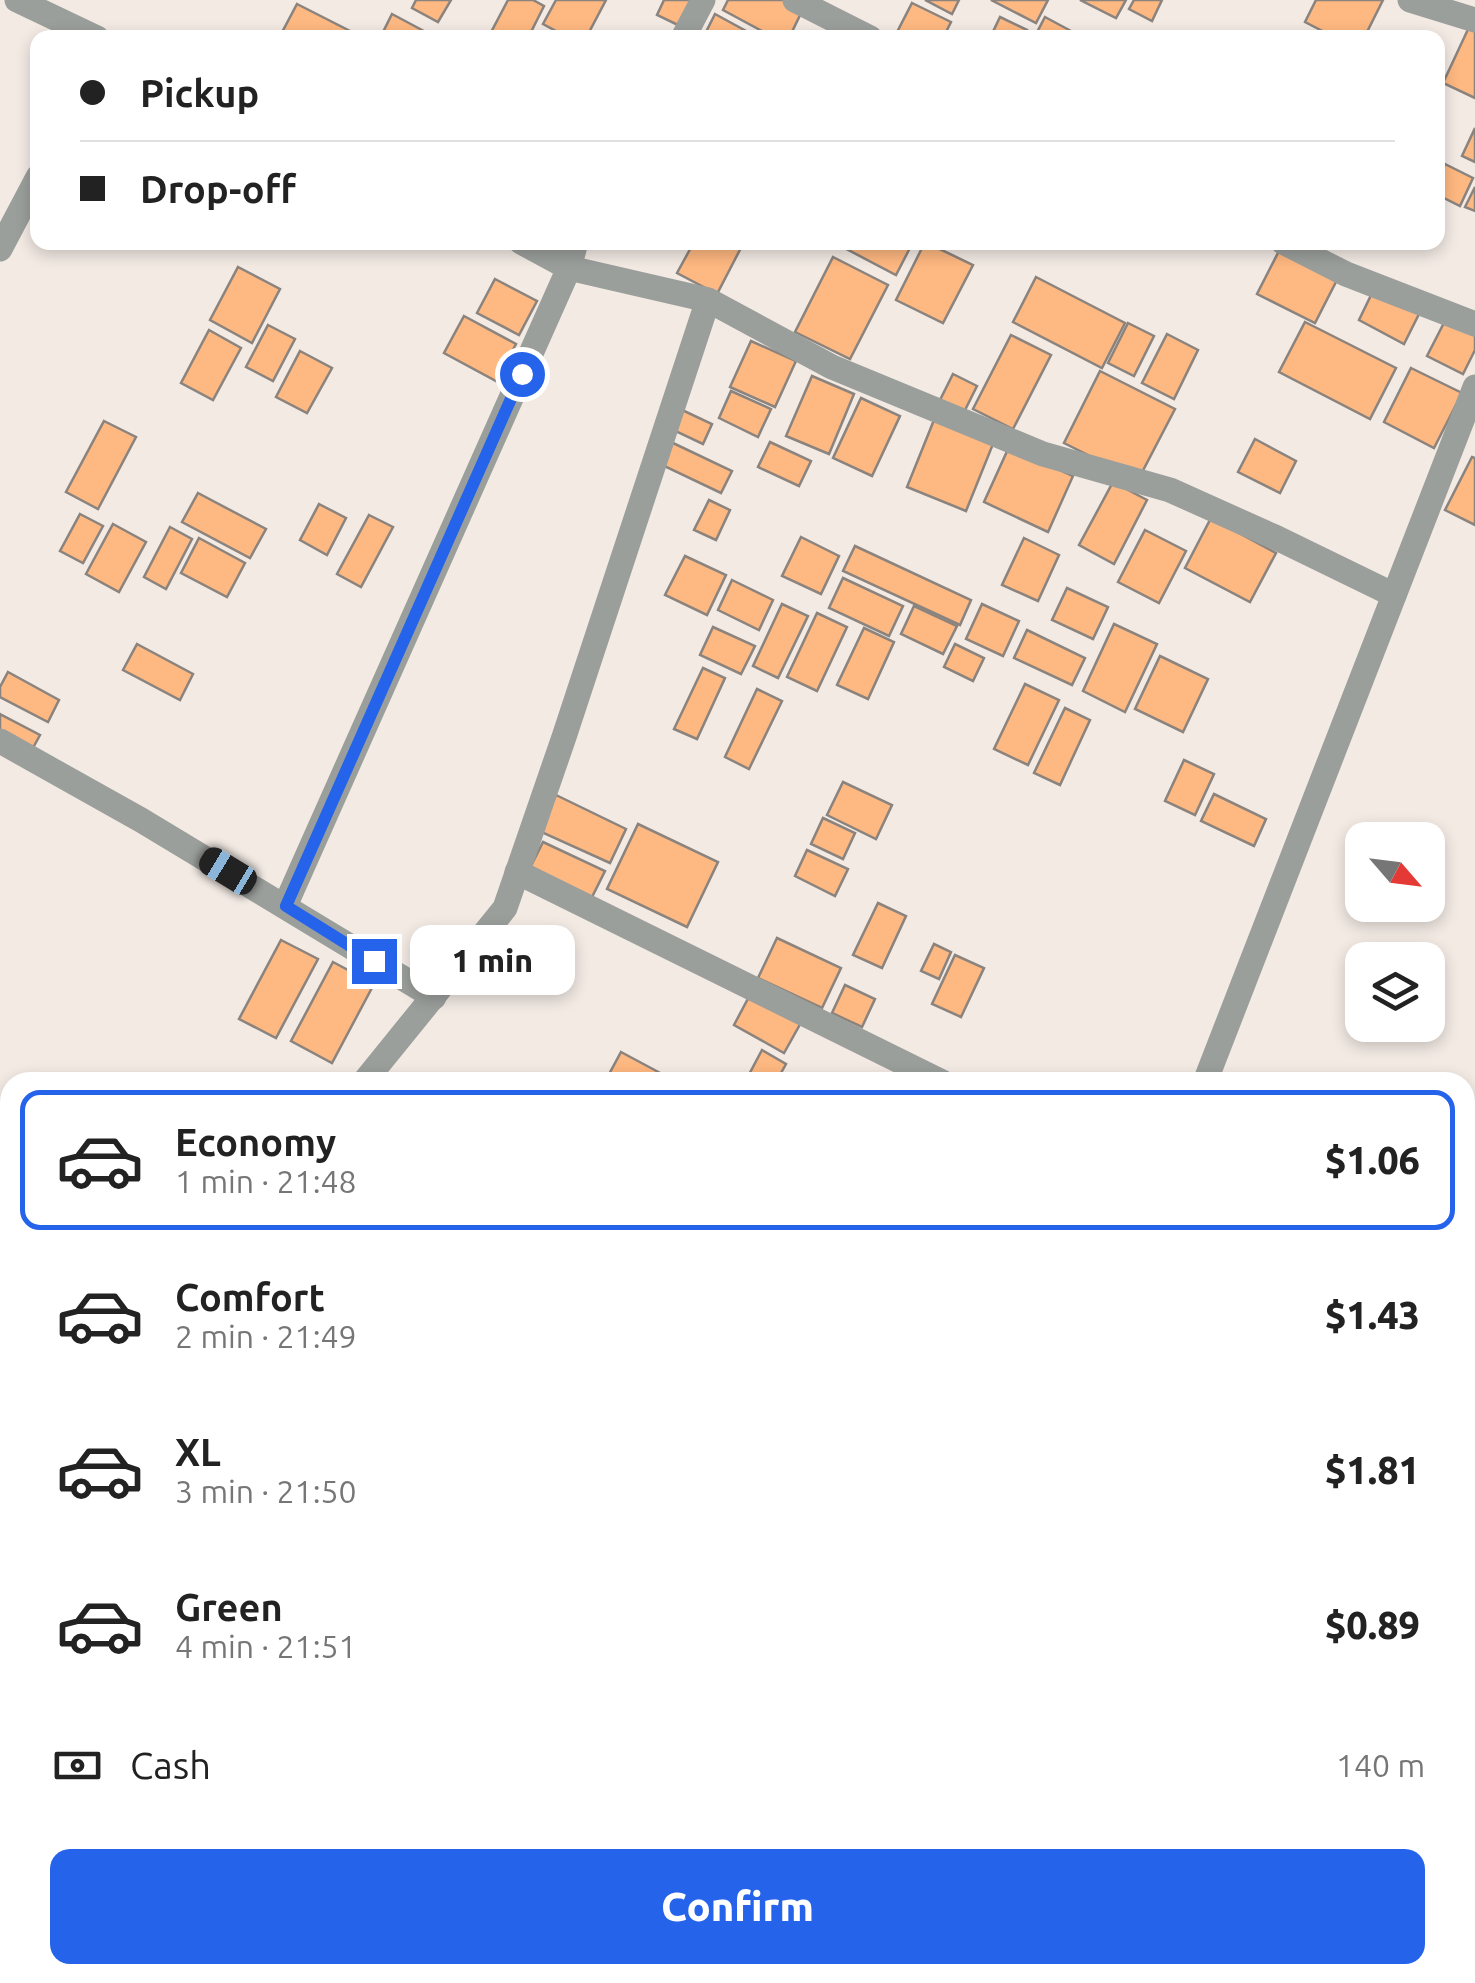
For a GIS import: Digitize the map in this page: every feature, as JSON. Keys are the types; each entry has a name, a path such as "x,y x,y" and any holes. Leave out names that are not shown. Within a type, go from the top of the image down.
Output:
{"street":[{"path":"17,0 81,30"},
{"path":"687,30 703,0"},
{"path":"795,0 854,30"},
{"path":"1410,0 1475,20"},
{"path":"0,250 30,193"},
{"path":"1299,250 1346,274 1475,324"},
{"path":"286,906 572,255 708,300 832,367 1044,454 1170,490 1394,595"},
{"path":"372,1072 504,908 708,300"},
{"path":"1209,1072 1475,387"},
{"path":"0,742 141,820 434,998"},
{"path":"517,872 922,1072"}],"building":[{"path":"416,0 451,0 438,22 412,8"},
{"path":"508,0 533,0 544,6 532,30 492,30"},
{"path":"556,0 606,0 590,30 554,30 543,24"},
{"path":"664,0 691,0 678,25 657,15"},
{"path":"728,0 785,0 803,9 793,30 760,30 723,10"},
{"path":"925,0 959,0 952,14"},
{"path":"991,0 1048,0 1036,23"},
{"path":"1080,0 1126,0 1116,18"},
{"path":"1134,0 1162,0 1152,21 1129,9"},
{"path":"1316,0 1383,0 1368,30 1320,30 1305,22"},
{"path":"912,3 951,22 947,30 898,30"},
{"path":"297,4 348,30 283,30"},
{"path":"392,14 422,30 384,30"},
{"path":"715,14 744,30 707,30"},
{"path":"1000,17 1027,30 994,30"},
{"path":"1045,17 1069,30 1038,30"},
{"path":"1470,25 1475,28 1475,98 1445,84"},
{"path":"1475,128 1475,162 1462,156"},
{"path":"1445,164 1473,178 1460,206 1445,198"},
{"path":"1475,187 1475,211 1465,207"},
{"path":"690,250 740,250 717,294 677,273"},
{"path":"848,250 909,250 896,275"},
{"path":"921,250 942,250 973,265 943,323 896,300"},
{"path":"1279,250 1292,250 1340,274 1315,323 1257,294"},
{"path":"833,257 888,285 850,359 795,332"},
{"path":"238,267 280,289 252,343 210,320"},
{"path":"1036,277 1125,323 1102,368 1013,322"},
{"path":"495,279 537,301 519,335 477,313"},
{"path":"1375,287 1421,310 1404,344 1359,320"},
{"path":"464,316 516,344 496,381 444,353"},
{"path":"1447,317 1475,332 1475,350 1463,374 1427,356"},
{"path":"1305,322 1396,368 1370,419 1279,372"},
{"path":"1128,323 1154,336 1134,376 1108,363"},
{"path":"268,325 295,339 273,381 246,367"},
{"path":"209,330 241,348 213,400 181,383"},
{"path":"1167,334 1198,350 1174,399 1142,383"},
{"path":"1011,335 1051,355 1013,429 973,409"},
{"path":"751,341 796,361 775,407 730,387"},
{"path":"300,351 332,368 307,413 276,397"},
{"path":"1411,368 1462,393 1434,448 1384,422"},
{"path":"1100,371 1175,409 1138,480 1064,443"},
{"path":"953,374 977,386 963,414 939,402"},
{"path":"812,376 854,394 829,454 786,436"},
{"path":"731,391 771,409 758,437 719,418"},
{"path":"861,398 900,416 872,476 833,458"},
{"path":"680,409 712,424 703,444 671,429"},
{"path":"934,420 993,444 966,511 907,487"},
{"path":"104,421 136,437 98,509 66,492"},
{"path":"1255,439 1296,461 1280,493 1238,472"},
{"path":"770,442 811,461 799,486 758,467"},
{"path":"673,443 732,471 721,493 662,465"},
{"path":"1009,447 1073,476 1048,532 984,502"},
{"path":"1472,457 1475,458 1475,525 1445,510"},
{"path":"1113,482 1147,500 1114,564 1079,545"},
{"path":"198,493 266,529 250,558 182,522"},
{"path":"709,500 730,510 716,540 694,530"},
{"path":"319,504 346,518 327,555 300,540"},
{"path":"80,514 103,526 83,563 60,551"},
{"path":"369,515 393,527 361,587 337,574"},
{"path":"1211,518 1276,553 1250,602 1185,568"},
{"path":"113,524 146,542 119,592 86,574"},
{"path":"170,527 192,539 166,589 144,577"},
{"path":"1145,530 1186,551 1159,603 1118,582"},
{"path":"801,537 839,556 821,594 782,576"},
{"path":"199,538 245,563 227,597 181,573"},
{"path":"1024,538 1059,555 1038,601 1002,585"},
{"path":"855,546 971,600 960,625 843,571"},
{"path":"685,556 726,575 707,615 665,595"},
{"path":"843,578 903,606 889,636 829,608"},
{"path":"732,580 773,600 759,630 718,610"},
{"path":"1067,588 1108,607 1093,639 1052,620"},
{"path":"782,604 808,616 778,678 753,666"},
{"path":"982,604 1019,621 1003,656 966,639"},
{"path":"914,606 957,626 943,654 901,634"},
{"path":"817,613 847,627 817,691 787,677"},
{"path":"1114,624 1157,644 1125,712 1083,691"},
{"path":"713,627 755,646 741,674 700,655"},
{"path":"864,628 894,642 868,699 837,685"},
{"path":"1027,630 1085,658 1072,685 1014,658"},
{"path":"137,644 193,674 180,700 123,670"},
{"path":"955,644 984,658 973,681 944,667"},
{"path":"1160,656 1208,679 1183,732 1135,709"},
{"path":"703,668 725,678 697,739 674,729"},
{"path":"8,672 59,700 48,722 0,697 0,687"},
{"path":"1025,684 1059,700 1028,765 994,749"},
{"path":"757,689 782,701 749,769 725,757"},
{"path":"1065,708 1090,720 1060,785 1034,773"},
{"path":"0,714 40,735 29,755 0,740"},
{"path":"1184,760 1214,774 1195,815 1165,801"},
{"path":"843,782 892,805 876,839 827,815"},
{"path":"1214,794 1266,819 1254,846 1201,821"},
{"path":"556,795 626,829 610,863 539,831"},
{"path":"823,818 855,833 843,859 811,844"},
{"path":"638,824 718,862 687,927 607,889"},
{"path":"543,842 605,871 592,897 530,868"},
{"path":"807,850 848,869 835,896 795,876"},
{"path":"878,903 906,916 882,968 853,955"},
{"path":"777,938 841,968 822,1008 758,978"},
{"path":"281,940 318,959 276,1038 239,1019"},
{"path":"934,944 951,952 939,979 921,971"},
{"path":"955,955 984,968 961,1017 932,1004"},
{"path":"333,962 374,984 332,1063 291,1041"},
{"path":"845,985 875,999 862,1027 832,1013"},
{"path":"752,991 803,1019 784,1053 734,1025"},
{"path":"762,1050 786,1064 782,1072 750,1072"},
{"path":"621,1052 658,1072 610,1072"}],"route":[{"path":"374,961 286,906 522,374"}]}
